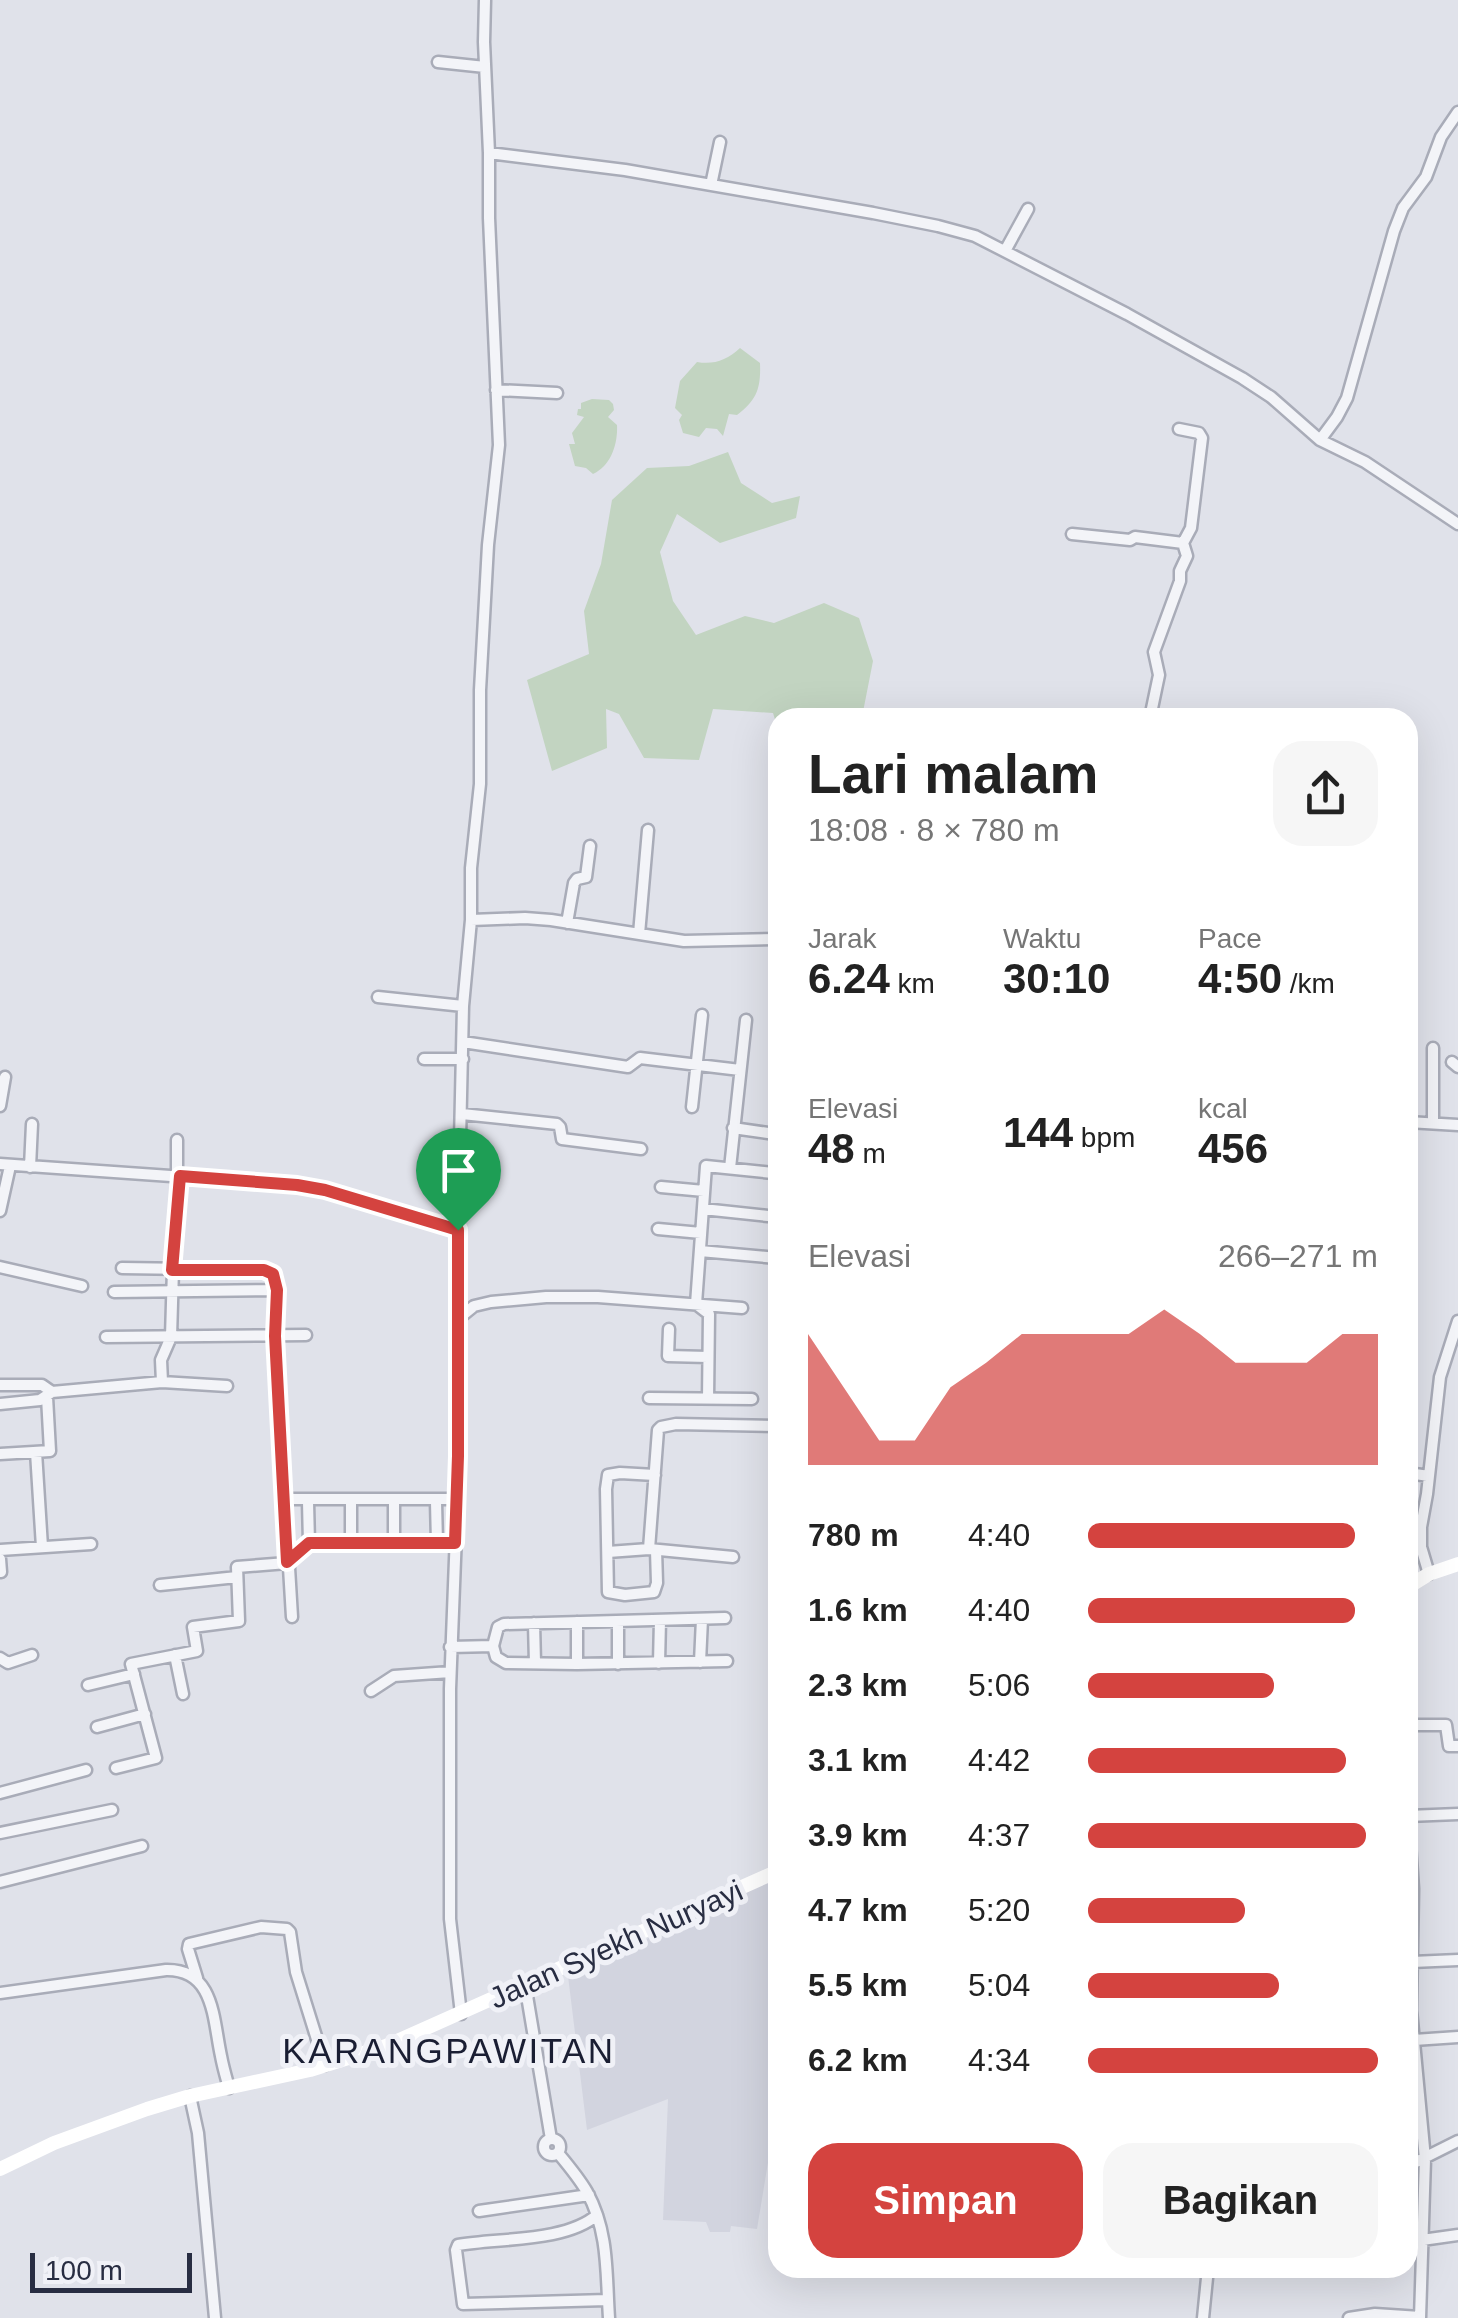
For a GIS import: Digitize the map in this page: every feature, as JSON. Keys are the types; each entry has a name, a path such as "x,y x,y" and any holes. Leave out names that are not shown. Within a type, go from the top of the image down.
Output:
{"main road":[{"path":"1418,1581 1458,1564"},
{"name":"Jalan Syekh Nuryayi","path":"0,2169 54,2144 190,2096 326,2065 386,2046 768,1875"}],"street":[{"path":"461,2014 450,1918 450,1647 459,1402 463,1006 480,784 480,690 488,545 498,460 485,0"},
{"path":"438,62 485,68"},
{"path":"1320,440 1347,398 1402,208 1426,177 1441,137 1458,112"},
{"path":"712,186 720,142"},
{"path":"490,153 625,170 938,226 974,236 1242,378 1271,397 1320,440 1365,462 1458,524"},
{"path":"1006,251 1028,209"},
{"path":"496,390 558,393"},
{"path":"1152,708 1159,676 1154,652 1187,556 1183,543 1191,528 1202,438 1199,432 1179,429"},
{"path":"1072,534 1183,543"},
{"path":"639,934 648,830"},
{"path":"566,923 574,883 586,877 590,846"},
{"path":"471,920 526,918 684,941 768,938"},
{"path":"378,996 463,1006"},
{"path":"692,1107 702,1015"},
{"path":"730,1168 746,1020"},
{"path":"463,1042 628,1067 640,1058 740,1070"},
{"path":"1433,1048 1434,1123"},
{"path":"424,1059 463,1059"},
{"path":"0,1106 5,1077"},
{"path":"462,1114 557,1124 562,1140 641,1149"},
{"path":"1418,1122 1458,1125"},
{"path":"30,1167 32,1124"},
{"path":"734,1128 768,1133"},
{"path":"162,1382 161,1360 171,1336 179,1176 177,1140"},
{"path":"0,1212 5,1165 297,1185 458,1230"},
{"path":"696,1304 706,1166 768,1172"},
{"path":"661,1187 704,1191"},
{"path":"703,1209 768,1216"},
{"path":"658,1230 701,1232"},
{"path":"700,1251 768,1257"},
{"path":"0,1267 82,1286"},
{"path":"122,1268 258,1270 273,1274 277,1290 275,1336 292,1617"},
{"path":"114,1292 277,1290"},
{"path":"458,1319 474,1306 546,1297 742,1308"},
{"path":"696,1304 709,1314 708,1400"},
{"path":"1429,1574 1420,1537 1440,1377 1458,1321"},
{"path":"668,1329 668,1356 708,1356"},
{"path":"106,1337 306,1335"},
{"path":"0,1404 40,1400 49,1394 162,1382 227,1386"},
{"path":"0,1385 42,1386 49,1394 50,1451 0,1454"},
{"path":"649,1398 752,1399"},
{"path":"654,1475 608,1475 608,1592 613,1594 652,1594 656,1588 652,1549 658,1430 666,1424 768,1426"},
{"path":"36,1452 42,1547"},
{"path":"1418,1474 1429,1476"},
{"path":"292,1498 457,1499"},
{"path":"308,1502 309,1543"},
{"path":"352,1502 352,1543"},
{"path":"394,1502 394,1543"},
{"path":"436,1502 436,1543"},
{"path":"116,1768 156,1758 132,1664 196,1651 194,1627 240,1621 237,1567 287,1562 309,1543 455,1543"},
{"path":"0,1550 92,1544"},
{"path":"608,1552 652,1549 734,1557"},
{"path":"0,1559 1,1572"},
{"path":"160,1585 237,1578"},
{"path":"725,1618 504,1624 498,1627 493,1646 500,1661 728,1661"},
{"path":"700,1662 702,1619"},
{"path":"659,1663 660,1620"},
{"path":"618,1621 618,1664"},
{"path":"534,1622 535,1663"},
{"path":"577,1622 577,1664"},
{"path":"450,1647 493,1646"},
{"path":"0,1658 8,1663 32,1655"},
{"path":"175,1655 183,1694"},
{"path":"371,1691 398,1675 450,1672"},
{"path":"88,1685 134,1674"},
{"path":"98,1727 145,1714"},
{"path":"1418,1725 1446,1726 1449,1746 1458,1746"},
{"path":"0,1793 86,1770"},
{"path":"0,1833 112,1810"},
{"path":"1418,1814 1458,1814"},
{"path":"0,1882 142,1846"},
{"path":"198,1981 189,1944 260,1927 287,1929 296,1972 326,2065"},
{"path":"1418,1962 1458,1960"},
{"path":"0,1993 166,1970 189,1974 206,1989 230,2088"},
{"path":"525,1984 551,2138 560,2144 558,2152 589,2195 606,2246 609,2318"},
{"path":"1418,2040 1458,2037"},
{"path":"1348,2318 1375,2314 1420,2318 1426,2158 1418,2079"},
{"path":"190,2096 198,2133 215,2318"},
{"path":"1418,2162 1458,2141"},
{"path":"479,2211 589,2195"},
{"path":"466,2318 458,2245 555,2234 581,2227 597,2214"},
{"path":"1422,2240 1458,2235"},
{"path":"1203,2318 1207,2278"},
{"path":"463,2304 608,2300"}],"shaded area":[{"path":"768,1882 768,2162 757,2229 731,2226 730,2232 710,2232 706,2222 663,2220 668,2099 587,2130 568,1976"}],"green space":[{"path":"740,348 760,363 753,399 737,415 729,414 723,436 717,429 706,428 699,437 683,433 679,420 682,415 675,408 680,381 697,362 720,361"},
{"path":"592,399 613,404 614,410 608,417 617,425 612,454 593,474 575,466 569,444 575,444 572,433 584,417 577,415 581,403"},
{"path":"728,452 741,483 772,503 800,496 796,518 720,543 677,514 660,552 673,601 696,635 745,616 774,623 824,603 859,618 873,661 864,708 768,708 768,713 713,709 699,760 644,758 619,714 606,709 607,748 552,771 527,680 589,654 584,611 601,564 612,500 647,468 689,466"}],"district":[{"name":"KARANGPAWITAN","path":"449,2050"}],"route":[{"path":"180,1176 325,1190 458,1230 455,1543 309,1543 287,1562 275,1278 264,1270 172,1270 180,1176"}]}
